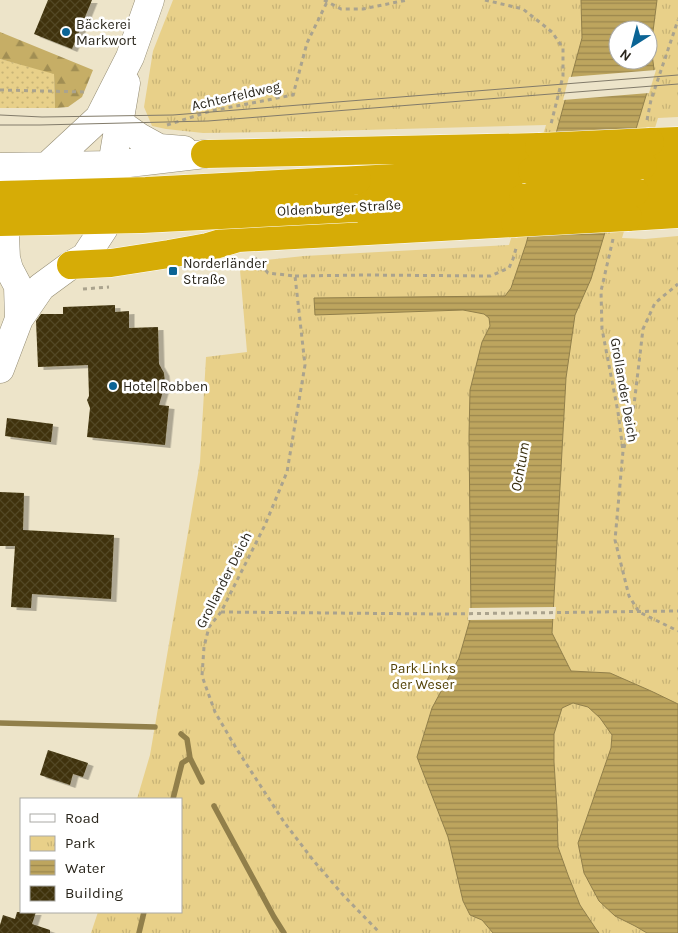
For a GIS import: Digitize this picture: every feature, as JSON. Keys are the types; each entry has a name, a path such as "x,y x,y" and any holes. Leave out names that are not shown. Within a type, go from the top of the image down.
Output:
{"highway":[{"path":"647,154 678,141"},
{"path":"205,154 535,159"},
{"name":"Oldenburger Straße","path":"0,195 146,192 357,180 535,159 647,154 678,163"},
{"name":"Oldenburger Straße","path":"0,222 142,218 358,208 518,223 632,205 678,190"},
{"path":"632,205 678,214"},
{"path":"71,265 111,263 208,247 238,238 518,223"}],"street":[{"path":"19,319 18,286 4,269 6,258 5,237 9,214 31,181 99,118 130,57 150,0"},
{"path":"0,369 19,319 41,287 85,257 104,228 112,165 130,57"},
{"path":"119,123 159,148 180,149 205,154"},
{"path":"0,167 112,165 205,154"},
{"path":"4,269 71,265"}],"path":[{"name":"Achterfeldweg","path":"161,127 211,111 293,95 307,43 325,1 341,9 363,9 408,0"},
{"path":"485,0 523,9 552,32 563,48"},
{"path":"665,60 678,20"},
{"path":"0,90 112,93"},
{"path":"255,258 268,273 296,276 490,276 509,268 513,259 518,223"},
{"name":"Grollander Deich","path":"612,244 601,291 602,330 618,412 623,451 615,540 629,596 639,612"},
{"name":"Grollander Deich","path":"296,276 305,365 286,472 265,525 221,612 209,627 204,647 202,676 214,712 284,822 344,896 380,933"},
{"path":"623,451 634,405 643,329 655,303 678,284"},
{"path":"221,612 441,614 678,611"},
{"path":"639,612 678,631"}],"green space":[{"name":"Park Links der Weser","path":"173,0 678,0 678,117 658,118 622,238 645,239 678,236 678,933 91,933 98,913 182,913 182,798 137,798 150,755 200,462 206,357 247,352 240,270 266,260 304,256 509,245 546,125 203,133 152,126 144,107 153,51"},
{"path":"0,32 93,70 82,97 68,107 55,108 54,74 0,59"},
{"path":"0,59 54,73 55,108 0,108"}],"water":[{"name":"Ochtum","path":"581,0 657,0 654,20 608,20 608,70 654,70 591,279 575,315 566,378 552,633 571,671 610,673 678,704 678,933 647,933 615,916 599,901 584,873 578,843 611,748 612,735 600,718 588,707 573,703 562,708 554,734 558,847 580,905 599,933 493,933 482,920 470,915 463,901 448,837 417,757 432,708 459,658 471,616 470,390 482,342 490,326 489,318 484,314 463,310 315,315 314,298 505,296 511,288 526,244 582,38"}],"pier":[{"path":"656,70 649,93 563,100 569,77"},
{"path":"556,607 555,619 468,620 469,608"}],"building":[{"path":"48,0 92,0 72,49 34,34"},
{"path":"115,305 115,312 129,311 129,328 158,327 159,364 164,373 165,384 159,405 169,406 165,445 87,437 90,408 87,400 89,396 88,365 38,367 36,321 41,314 63,314 63,307"},
{"path":"7,418 53,424 51,442 5,436"},
{"path":"0,492 24,493 23,530 114,535 111,599 32,594 31,608 11,607 15,546 0,546"},
{"path":"48,750 88,763 83,777 73,774 70,785 40,775"},
{"path":"17,912 36,913 32,924 50,930 50,933 0,933 3,915 15,919"}],"waterway":[{"path":"0,723 155,727"},
{"path":"181,734 187,739 190,758 202,782"},
{"path":"173,798 182,763 190,758"},
{"path":"214,806 284,933"},
{"path":"139,933 144,913"}],"tram line":[{"path":"0,115 42,117 173,115 678,75"},
{"path":"0,125 208,121 678,84"}],"place":[{"name":"Bäckerei Markwort","path":"66,32"},
{"name":"Norderländer Straße","path":"173,271"},
{"name":"Hotel Robben","path":"113,386"}]}
